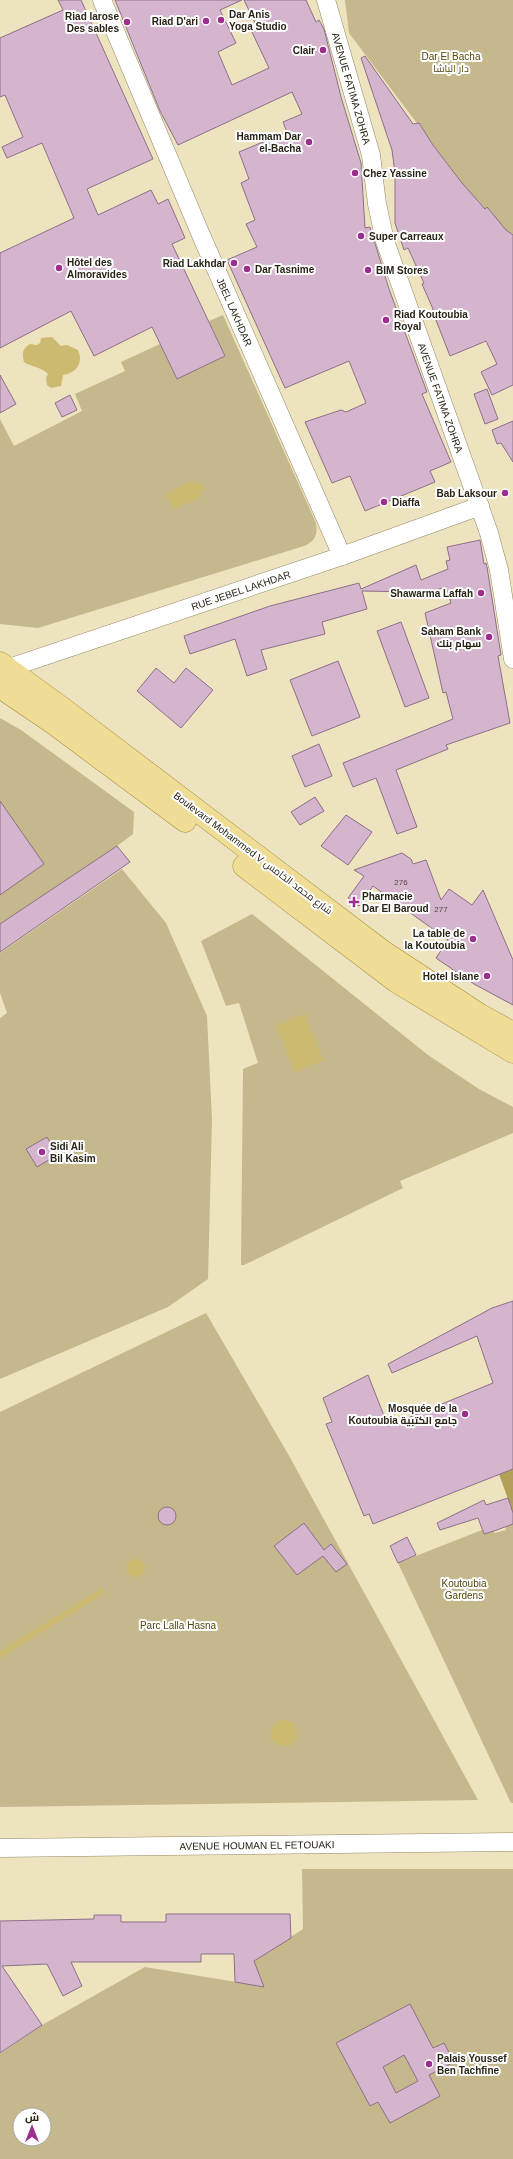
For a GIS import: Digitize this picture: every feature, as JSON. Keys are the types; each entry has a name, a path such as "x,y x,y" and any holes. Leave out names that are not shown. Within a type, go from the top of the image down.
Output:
{"main road":[{"name":"Boulevard Mohammed V شارع محمد الخامس","path":"2,672 386,953 480,1015 513,1033"},
{"name":"Boulevard Mohammed V شارع محمد الخامس","path":"2,672 53,723 180,817 397,982 513,1052"}],"street":[{"name":"JBEL LAKHDAR","path":"102,0 201,235 342,556"},
{"name":"AVENUE FATIMA ZOHRA","path":"326,0 371,155 377,204 385,241 480,506 499,570 513,659"},
{"name":"RUE JEBEL LAKHDAR","path":"2,672 342,556 480,506"},
{"name":"AVENUE HOUMAN EL FETOUAKI","path":"0,1848 513,1842"}],"green space":[{"name":"Dar El Bacha دار الباشا","path":"345,0 513,0 513,238 504,231 462,183 349,33"},
{"path":"223,315 316,523 317,531 313,540 304,546 38,628 0,624 0,419 14,446 82,411 75,394 125,371 121,362 160,344 177,379 225,356 209,321"},
{"path":"0,718 21,730 134,812 133,834 0,924"},
{"path":"122,869 166,923 207,1016 212,1120 208,1279 168,1307 0,1379 0,1018 7,1013 0,993 0,953"},
{"path":"252,914 428,1055 479,1089 513,1107 513,1133 400,1181 403,1188 244,1265 241,1265 243,1069 258,1063 239,1003 226,1006 201,941"},
{"name":"Parc Lalla Hasna","path":"206,1313 288,1454 478,1800 0,1807 0,1412"},
{"name":"Koutoubia Gardens","path":"513,1524 513,1803 511,1803 398,1563 482,1530 484,1534 494,1531 495,1533 506,1530 505,1527"},
{"path":"302,1869 513,1869 513,2159 0,2159 0,2054 42,2025 145,1967 260,1986 262,1983 254,1961 303,1929"}],"shaded area":[{"path":"52,337 61,346 67,345 78,350 80,359 78,367 75,370 63,375 61,386 51,388 47,385 46,378 48,374 43,370 24,362 23,354 25,348 30,344 37,345 40,343 41,338"},
{"path":"194,480 196,484 201,482 205,490 200,492 202,496 174,509 166,494"},
{"path":"305,1014 323,1061 294,1072 276,1025"},
{"path":"513,1469 513,1513 499,1474"},
{"path":"136,1559 142,1562 145,1568 142,1574 136,1577 130,1574 127,1568 130,1562"},
{"path":"102,1588 105,1593 0,1658 0,1651"},
{"path":"284,1720 293,1724 297,1733 293,1742 284,1746 275,1742 271,1733 275,1724"}],"building":[{"path":"58,0 81,0 153,159 87,189 98,215 151,190 158,204 168,199 185,238 172,244 225,356 177,379 152,327 94,356 71,311 0,348 0,253 74,218 42,143 7,158 2,147 23,137 5,95 0,97 0,38 63,10"},
{"path":"115,0 242,0 220,10 236,43 218,52 232,85 269,68 251,30 257,27 244,0 306,0 316,22 319,20 324,29 341,97 361,163 365,228 370,227 389,289 427,392 422,394 451,462 430,471 435,482 365,511 350,476 332,483 305,422 341,410 346,412 366,403 349,361 285,388 227,260 257,247 246,224 255,220 241,183 249,179 239,152 287,132 283,122 302,114 292,92 178,145 160,111"},
{"path":"365,56 413,124 419,123 433,145 462,183 485,209 487,207 506,230 513,235 513,385 492,395 481,372 497,364 486,341 450,356 422,284 424,283 408,248 404,250 395,223 395,173 392,150 361,58"},
{"path":"0,375 16,404 0,413"},
{"path":"487,389 498,419 485,424 474,394"},
{"path":"70,395 77,410 62,417 55,403"},
{"path":"513,421 513,462 501,443 497,444 492,430"},
{"path":"480,540 484,564 486,563 487,567 501,655 498,656 510,723 446,745 448,749 396,770 417,827 397,834 376,778 353,787 343,763 453,719 446,692 443,693 425,613 451,603 446,587 416,595 415,592 362,591 367,609 322,622 325,634 261,650 267,669 247,676 235,639 190,654 184,636 270,606 359,583 361,589 416,565 421,580 448,569 446,561 450,560 447,547"},
{"path":"401,622 429,698 405,707 377,631"},
{"path":"338,661 360,717 312,736 290,680"},
{"path":"156,668 174,683 186,668 213,690 181,728 137,691"},
{"path":"319,744 332,776 305,787 292,756"},
{"path":"315,797 324,811 300,825 291,812"},
{"path":"0,801 44,864 0,895"},
{"path":"346,815 372,832 348,865 321,846"},
{"path":"117,846 130,862 0,952 0,924"},
{"path":"402,853 411,859 413,864 426,860 441,900 449,889 472,905 483,890 513,960 513,1005 474,984 436,958 448,940 373,886 359,906 348,898 364,876 354,870"},
{"name":"Sidi Ali Bil Kasim","path":"47,1137 57,1155 37,1167 26,1149"},
{"name":"Mosquée de la Koutoubia جامع الكتبية","path":"513,1301 513,1469 373,1524 369,1514 364,1516 326,1424 332,1422 323,1398 368,1375 388,1426 493,1383 477,1336 392,1373 388,1364 492,1308"},
{"path":"508,1498 513,1513 513,1524 494,1531 484,1534 478,1518 440,1530 437,1523 484,1500 486,1505"},
{"path":"167,1507 173,1510 176,1516 173,1522 167,1525 161,1522 158,1516 161,1510"},
{"path":"304,1523 324,1550 331,1544 347,1564 336,1572 323,1556 297,1575 274,1546"},
{"path":"407,1537 416,1555 398,1563 390,1546"},
{"path":"166,1914 290,1914 291,1938 254,1961 264,1987 235,1982 234,1954 201,1954 201,1962 71,1962 82,1986 63,1996 47,1964 2,1966 42,2025 0,2053 0,1921 94,1919 94,1915 121,1915 121,1922 166,1922"},
{"name":"Palais Youssef Ben Tachfine","path":"410,2004 433,2048 444,2043 454,2062 429,2075 440,2096 390,2123 378,2102 370,2106 336,2043","holes":["404,2055 418,2081 396,2093 383,2067"]}],"place":[{"name":"Dar Anis Yoga Studio","path":"221,20"},
{"name":"Riad D'ari","path":"206,21"},
{"name":"Riad larose Des sables","path":"127,22"},
{"name":"Clair","path":"323,50"},
{"name":"Hammam Dar el-Bacha","path":"309,142"},
{"name":"Chez Yassine","path":"355,173"},
{"name":"Super Carreaux","path":"361,236"},
{"name":"Riad Lakhdar","path":"234,263"},
{"name":"Hôtel des Almoravides","path":"59,268"},
{"name":"Dar Tasnime","path":"247,269"},
{"name":"BIM Stores","path":"368,270"},
{"name":"Riad Koutoubia Royal","path":"386,320"},
{"name":"Bab Laksour","path":"505,493"},
{"name":"Diaffa","path":"384,502"},
{"name":"Shawarma Laffah","path":"481,593"},
{"name":"Saham Bank سهام بنك","path":"489,637"},
{"name":"Pharmacie Dar El Baroud","path":"354,902"},
{"name":"La table de la Koutoubia","path":"473,939"},
{"name":"Hotel Islane","path":"487,976"},
{"name":"Sidi Ali Bil Kasim","path":"42,1152"},
{"name":"Mosquée de la Koutoubia جامع الكتبية","path":"465,1414"},
{"name":"Palais Youssef Ben Tachfine","path":"429,2064"}]}
